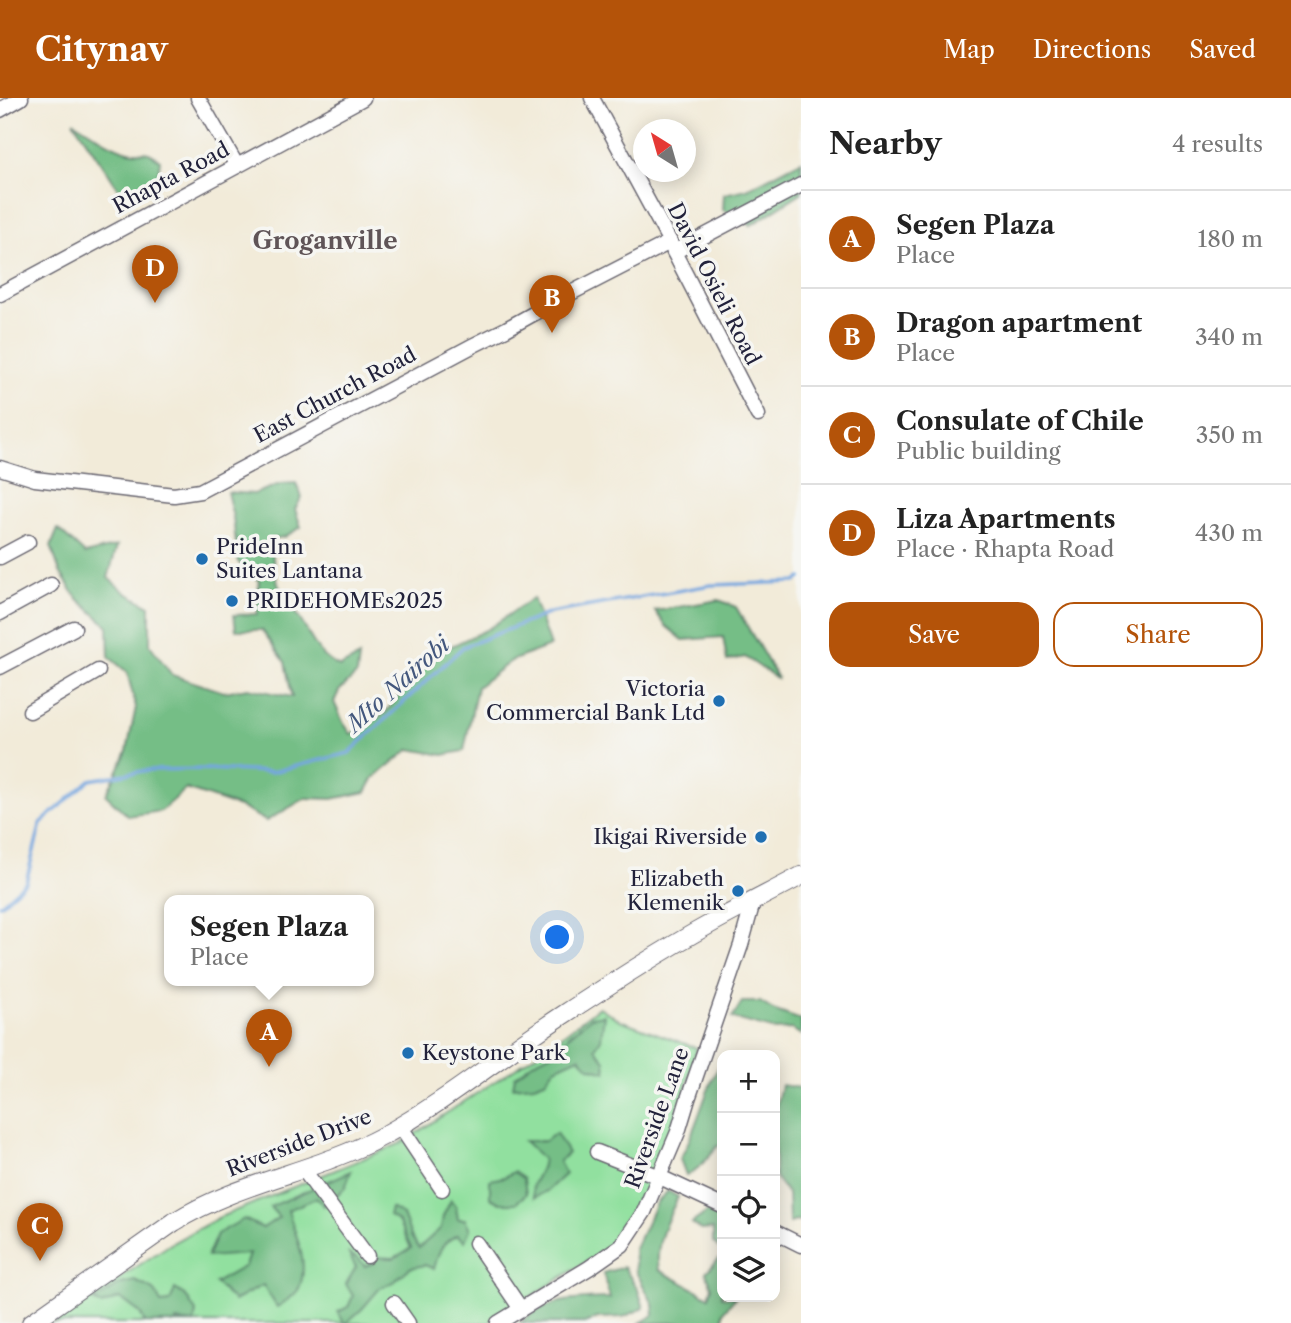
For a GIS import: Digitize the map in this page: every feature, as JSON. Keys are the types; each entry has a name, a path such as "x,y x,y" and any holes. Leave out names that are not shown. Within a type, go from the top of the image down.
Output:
{"street":[{"path":"0,110 21,98"},
{"path":"198,98 237,166"},
{"name":"Rhapta Road","path":"0,294 363,98"},
{"name":"David Osieli Road","path":"592,98 758,415"},
{"name":"East Church Road","path":"0,468 35,480 174,495 200,491 569,294 801,185"},
{"path":"0,557 28,542"},
{"path":"0,613 51,585"},
{"path":"0,667 74,628"},
{"path":"30,711 98,671"},
{"name":"Riverside Drive","path":"31,1323 195,1209 252,1185 303,1169 361,1146 400,1126 572,1009 712,923 801,876"},
{"name":"Riverside Lane","path":"498,1323 589,1268 621,1245 644,1212 678,1132 753,902"},
{"path":"400,1126 442,1189"},
{"path":"597,1152 717,1204"},
{"path":"303,1169 367,1256"},
{"path":"780,1234 801,1245"},
{"path":"477,1243 521,1309"},
{"path":"394,1303 408,1323"}],"green space":[{"path":"73,121 114,146 129,151 147,152 160,160 157,185 123,200 118,188"},
{"path":"801,161 801,193 751,225 723,210 724,194 747,189"},
{"path":"296,483 302,497 295,509 301,527 284,537 272,539 275,574 286,600 326,658 340,667 359,657 357,674 339,691 334,702 351,734 385,713 424,665 449,647 488,629 533,598 550,646 511,661 477,687 464,751 443,755 410,749 373,779 366,792 332,799 306,798 266,821 242,808 186,789 161,811 128,816 106,795 127,751 136,707 127,672 109,657 108,626 77,598 60,572 51,546 58,529 85,554 117,546 108,578 126,593 150,606 150,645 172,675 224,692 248,688 292,697 285,662 262,630 236,630 234,615 257,614 259,581 238,562 227,492 254,494 280,484"},
{"path":"719,600 736,607 778,679 745,657 727,661 723,637 683,640 666,626 655,611"},
{"path":"742,1002 760,1002 801,1020 801,1035 792,1029 775,1030 732,1018"},
{"path":"599,1007 620,1020 697,1048 684,1095 650,1186 618,1242 489,1323 53,1323 172,1243 220,1217 399,1144 546,1048"},
{"path":"604,1015 601,1039 595,1048 605,1061 606,1072 589,1067 579,1057 555,1068 545,1081 513,1087 515,1076 535,1061 552,1053 591,1017"},
{"path":"717,1070 717,1147 696,1170 686,1175 680,1159"},
{"path":"781,1085 801,1088 801,1220 789,1223 788,1194 780,1184"},
{"path":"556,1133 568,1153 559,1161 565,1174 547,1191 534,1198 533,1186 543,1159 524,1141 545,1141"},
{"path":"351,1171 345,1188 324,1206 316,1198 288,1210 303,1270 298,1290 291,1297 277,1307 263,1285 234,1301 215,1283 245,1266 249,1254 207,1257 217,1234 244,1219 263,1228 279,1217 270,1207"},
{"path":"514,1172 524,1179 526,1194 516,1203 500,1203 490,1198 490,1180"},
{"path":"668,1191 678,1197 660,1242 659,1270 709,1297 712,1287 706,1272 717,1261 717,1302 732,1302 723,1312 723,1323 640,1323 654,1315 653,1304 636,1272 634,1250 656,1203"},
{"path":"451,1200 456,1207 458,1219 465,1219 470,1229 465,1241 457,1235 451,1238 441,1249 434,1269 425,1265 410,1268 393,1282 380,1288 362,1309 344,1323 338,1312 348,1307 353,1296 346,1284 356,1267 349,1254 365,1266 373,1263 373,1257 394,1258 411,1248 398,1221 389,1216 391,1208 403,1215 419,1248 441,1228 443,1216"},
{"path":"711,1209 717,1211 717,1246 713,1242 713,1229 701,1230 692,1223"},
{"path":"624,1267 638,1290 644,1308 623,1317 598,1318 585,1323 520,1323 551,1304 610,1298 603,1273"},
{"path":"135,1281 154,1290 161,1303 170,1302 175,1289 186,1296 196,1312 194,1323 145,1323 140,1313 120,1298 102,1305 93,1301 121,1284"}],"waterway":[{"name":"Mto Nairobi","path":"0,905 26,882 41,823 90,780 149,770 272,772 349,753 463,647 550,613 711,585 796,582 801,578"}],"place":[{"name":"Liza Apartments","path":"155,303"},
{"name":"Dragon apartment","path":"552,333"},
{"name":"PrideInn Suites Lantana","path":"202,559"},
{"name":"PRIDEHOMEs2025","path":"232,601"},
{"name":"Victoria Commercial Bank Ltd","path":"719,701"},
{"name":"Ikigai Riverside","path":"761,837"},
{"name":"Elizabeth Klemenik","path":"738,891"},
{"name":"Keystone Park","path":"408,1053"},
{"name":"Segen Plaza","path":"269,1067"},
{"name":"Consulate of Chile","path":"40,1261"}],"district":[{"name":"Groganville","path":"325,241"}]}
